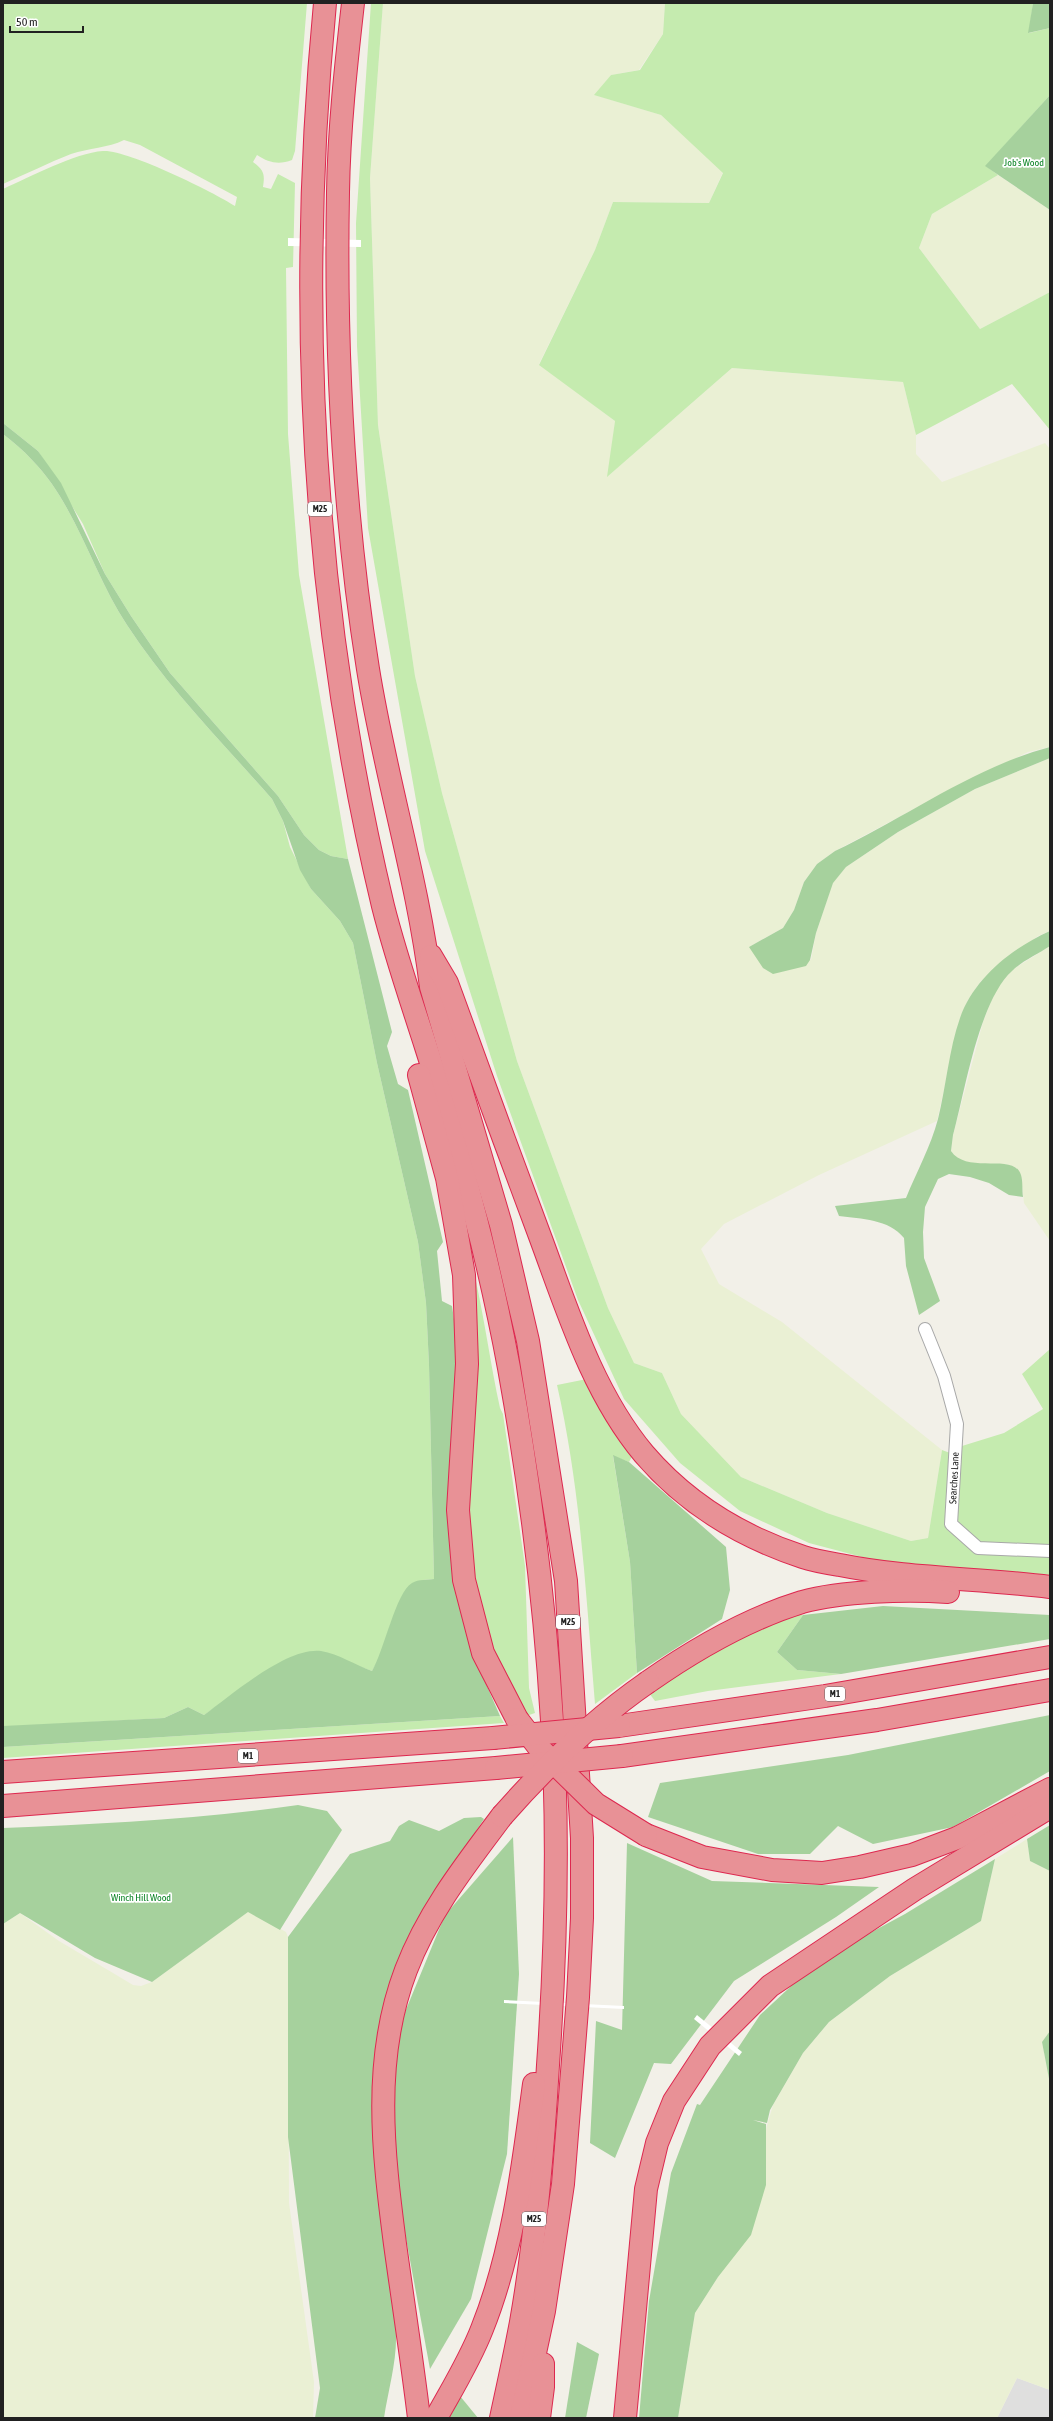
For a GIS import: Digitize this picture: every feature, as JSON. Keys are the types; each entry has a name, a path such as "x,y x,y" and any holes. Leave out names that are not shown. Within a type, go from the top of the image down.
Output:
{"highway":[{"name":"M25","path":"325,3 312,173 310,305 314,426 325,572 338,683 358,790 383,907 411,1007 425,1043 461,1165 484,1253 507,1360 527,1472 540,1585 553,1724 556,1911 554,1982 543,2153 521,2320 501,2418"},
{"name":"M25","path":"353,3 338,212 337,303 342,426 351,550 377,724 426,948 431,988 501,1225 528,1341 566,1581 582,1838 582,1918 578,1997 563,2184 544,2311 521,2418"},
{"path":"426,948 447,983 557,1282 595,1378 625,1427 650,1459 677,1487 717,1518 761,1542 806,1558 897,1574 1050,1587"},
{"path":"411,1007 411,1046 447,1178 464,1275 467,1364 458,1510 464,1580 483,1653 517,1720 541,1750 590,1798 646,1835 702,1857 772,1870 822,1873 860,1867 912,1855 957,1838 1050,1789"},
{"path":"418,2418 386,2173 383,2128 384,2060 395,2002 419,1941 457,1876 502,1816 553,1761 602,1716 648,1682 728,1633 802,1602 835,1596 932,1591 1050,1596"},
{"name":"M1","path":"3,1772 493,1738 619,1726 825,1696 1050,1657"},
{"path":"3,1806 496,1768 622,1756 877,1720 1050,1690"},
{"path":"626,2418 646,2189 657,2143 674,2101 710,2046 770,1986 915,1889 1050,1807"},
{"name":"M25","path":"436,2418 482,2330 495,2293 509,2240 527,2134 539,2043 554,1982"},
{"name":"M25","path":"538,2418 543,2387 544,2311"}],"street":[{"name":"Searches Lane","path":"925,1329 944,1376 957,1424 951,1524 978,1548 1050,1551"}],"shaded area":[{"path":"1017,2378 1050,2390 1050,2418 997,2418"}],"green space":[{"path":"3,3 307,3 295,151 292,160 278,163 266,160 257,155 253,162 262,170 264,179 263,187 271,189 278,174 295,183 293,267 286,268 288,434 299,575 348,859 331,856 319,850 304,835 278,796 170,673 131,616 105,574 83,524 38,451 3,423 3,189 39,172 79,156 103,151 114,152 130,157 170,172 209,191 235,206 237,197 140,145 124,140 112,145 71,154 3,184"},
{"path":"371,3 383,3 370,178 378,425 415,676 442,793 517,1061 608,1308 634,1363 662,1373 681,1414 741,1477 827,1513 911,1541 928,1538 942,1450 961,1457 962,1446 1004,1433 1043,1409 1022,1374 1050,1349 1050,1575 881,1562 809,1543 740,1511 680,1463 624,1399 578,1300 497,1076 425,851 368,528 357,346 356,223"},
{"path":"383,3 665,3 663,34 639,70 611,75 595,95 661,115 723,172 709,203 613,202 595,250 539,364 615,421 608,476 732,368 903,382 916,435 916,454 942,482 1045,443 1050,449 1050,747 1028,752 916,808 835,851 817,864 804,882 794,910 783,928 749,947 811,960 816,933 833,882 846,867 898,832 975,789 1050,758 1050,931 1038,936 981,981 968,1000 960,1018 937,1121 819,1175 724,1224 701,1249 719,1284 782,1322 942,1450 928,1538 911,1541 827,1513 741,1477 681,1414 662,1373 634,1363 608,1308 517,1061 442,793 415,676 378,425 370,178"},
{"path":"665,3 1033,3 1029,33 1050,28 1050,95 986,166 998,175 932,214 919,248 980,329 1050,292 1050,430 1012,384 916,435 903,382 732,368 607,477 615,421 539,365 595,250 613,202 709,203 723,173 661,115 594,95 611,75 640,70 663,34"},
{"path":"1033,3 1050,3 1050,28 1028,33"},
{"name":"Job's Wood","path":"1050,95 1050,210 985,166"},
{"path":"998,175 1050,210 1050,292 980,329 919,248 932,214"},
{"path":"3,423 38,451 61,483 105,574 131,616 170,673 278,796 304,835 319,850 331,856 348,859 392,1032 387,1046 398,1084 408,1090 443,1242 437,1251 442,1301 452,1306 458,1346 454,1580 463,1621 477,1663 500,1716 3,1747 3,1726 164,1718 188,1707 204,1715 244,1685 276,1664 292,1656 307,1652 328,1652 372,1671 377,1662 395,1610 406,1589 412,1583 420,1580 434,1579 429,1365 426,1303 418,1242 377,1063 353,943 340,921 311,889 300,870 283,821 272,799 178,693 143,648 115,605 60,497 47,477 32,460 22,449 3,434"},
{"path":"3,434 22,449 47,477 72,518 115,605 143,648 178,693 272,799 283,821 290,847 311,889 340,921 353,943 377,1063 418,1242 426,1303 429,1365 434,1579 423,1580 391,1623 379,1659 372,1671 358,1666 287,1659 204,1715 188,1707 164,1718 3,1727"},
{"path":"1050,747 1050,758 975,789 898,832 846,867 833,883 816,933 810,960 806,966 773,974 763,968 749,947 783,928 794,910 804,882 817,864 835,851 967,780 994,767"},
{"path":"1050,931 1050,946 1016,967 1000,985 991,1003 982,1024 968,1072 953,1135 951,1151 958,1158 968,1162 1009,1165 1017,1168 1022,1177 1023,1197 1009,1195 989,1183 970,1177 949,1174 938,1179 925,1207 923,1232 924,1258 940,1301 919,1315 906,1266 904,1238 891,1227 883,1223 839,1216 835,1206 906,1198 935,1129 941,1107 953,1042 966,1003 985,977 996,966 1022,946"},
{"path":"1050,946 1050,1241 1024,1203 1021,1176 1008,1165 967,1163 955,1157 951,1151 953,1135 983,1022 995,991 1012,970"},
{"path":"473,1268 496,1391 503,1414 525,1566 529,1688 535,1713 526,1716 490,1646 476,1602 468,1513"},
{"path":"587,1379 634,1453 629,1462 613,1456 630,1562 637,1673 595,1704 582,1544 572,1464 557,1385"},
{"path":"613,1455 629,1462 726,1547 730,1590 722,1619 637,1673 630,1562"},
{"path":"883,1606 1050,1615 1050,1639 841,1674 797,1670 777,1652 803,1615"},
{"path":"797,1614 803,1615 777,1652 797,1670 841,1674 708,1691 655,1701 649,1693 746,1633"},
{"path":"1050,1715 1050,1771 953,1827 873,1844 838,1826 810,1854 758,1854 648,1817 660,1783 848,1755"},
{"path":"500,1716 504,1723 3,1758 3,1747"},
{"name":"Winch Hill Wood","path":"298,1805 327,1811 342,1830 280,1930 248,1912 152,1982 95,1958 20,1913 3,1924 3,1828 151,1820 224,1814"},
{"path":"481,1817 484,1819 470,1840 472,1842 374,2071 374,2137 394,2301 396,2334 394,2365 384,2418 315,2418 320,2388 288,2137 288,1937 350,1854 390,1841 399,1826 409,1820 439,1831 464,1818"},
{"path":"1050,1825 1050,1871 1030,1861 1027,1839"},
{"path":"513,1837 519,1974 507,2154 471,2299 430,2369 399,2200 391,2097 398,2045 405,2012 445,1915"},
{"path":"1027,1839 1030,1861 1050,1871 1050,2031 1042,2042 1050,2084 1050,2390 1017,2378 997,2418 678,2418 695,2313 718,2277 766,2185 766,2129 773,2105 803,2053 829,2022 890,1976 981,1921 995,1859"},
{"path":"627,1843 712,1881 879,1887 836,1917 734,1981 671,2064 654,2063 615,2158 590,2143 596,2021 622,2030"},
{"path":"995,1859 981,1921 890,1976 829,2022 803,2053 770,2110 767,2123 753,2120 766,2124 766,2185 751,2235 718,2277 695,2313 678,2418 639,2418 649,2301 671,2173 697,2104 700,2105 760,2015 818,1961 905,1914"},
{"path":"249,1911 286,1932 288,1937 289,2203 314,2382 313,2418 3,2417 3,1924 20,1913 59,1941 133,1985 141,1986 152,1982"},
{"path":"1050,2031 1050,2084 1042,2042"},
{"path":"577,2342 599,2354 586,2418 565,2418"},
{"path":"460,2396 478,2418 444,2418"}],"pier":[{"path":"288,238 361,240 361,247 288,246"},
{"path":"504,2000 624,2006 624,2009 504,2003"},
{"path":"697,2015 742,2052 739,2056 694,2019"}]}
